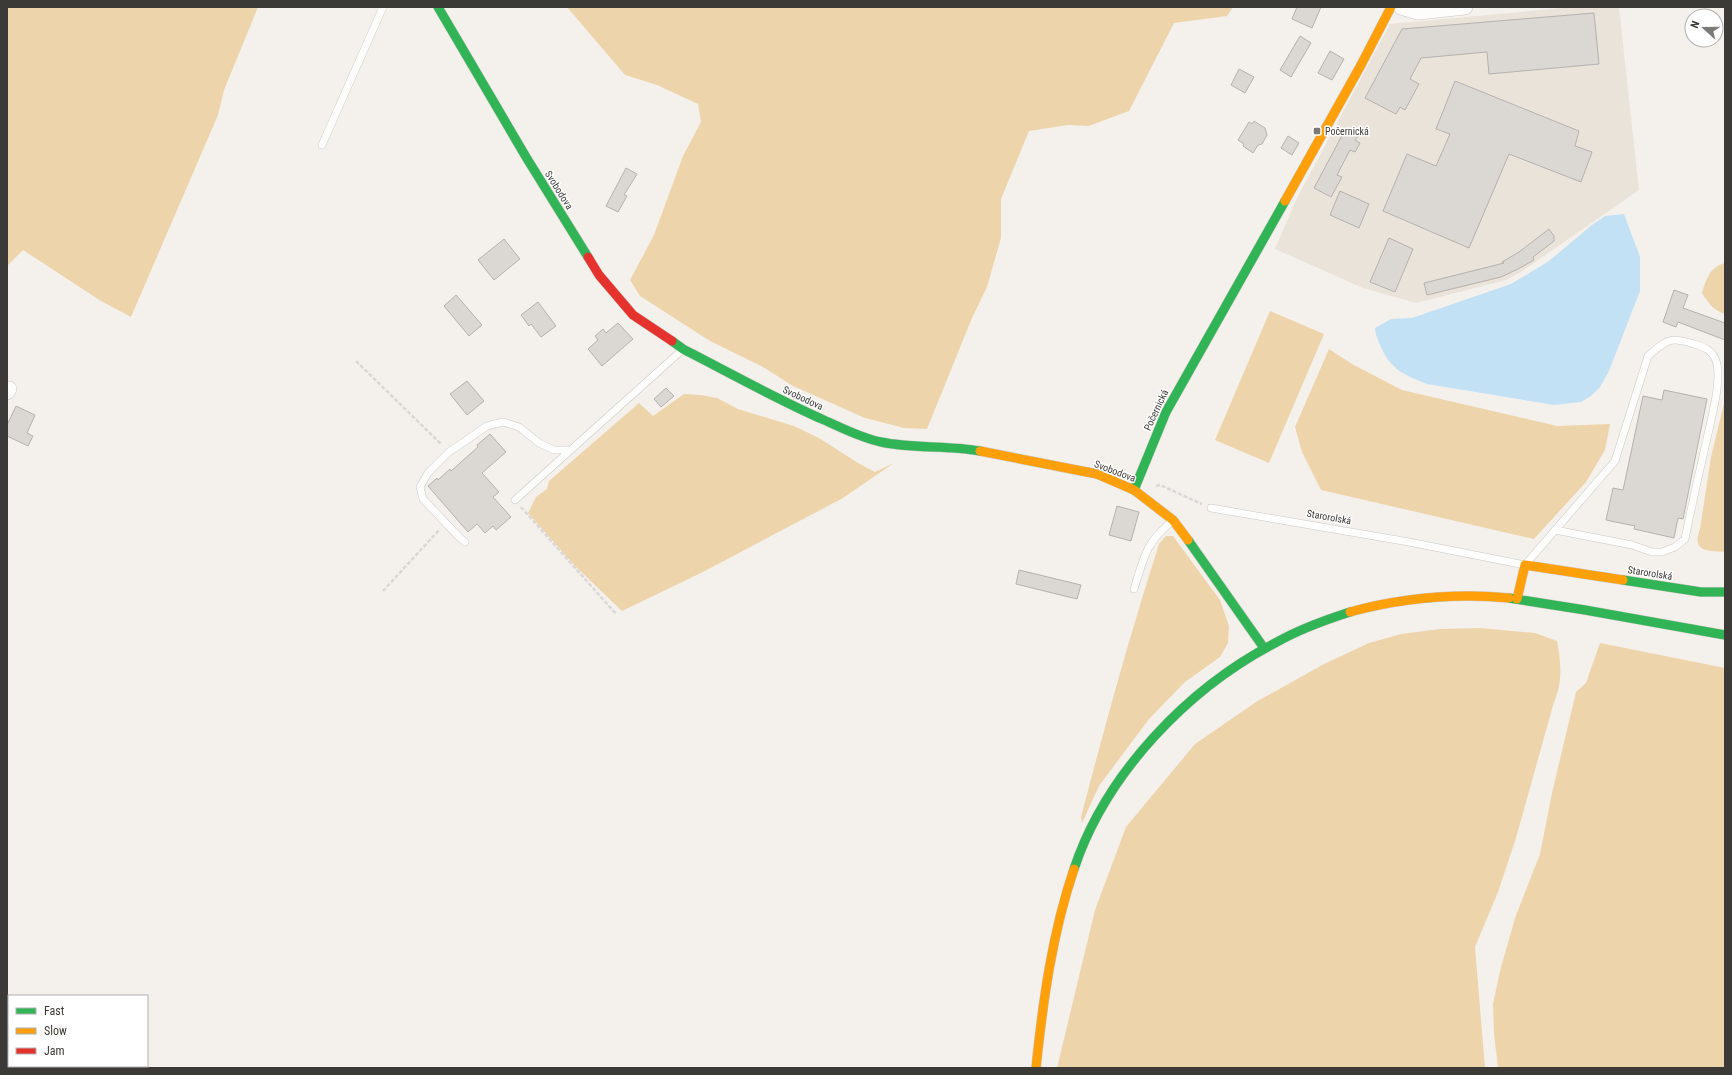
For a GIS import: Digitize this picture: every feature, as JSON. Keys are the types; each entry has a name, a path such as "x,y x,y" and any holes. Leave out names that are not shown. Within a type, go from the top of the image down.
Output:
{"street":[{"name":"Svobodova","path":"438,7 526,157 599,275 633,315 683,349 788,404 851,432 879,442 908,448 970,449 1026,459 1097,474 1134,490 1162,510 1173,520 1194,547 1264,648"},
{"name":"Počernická","path":"1134,490 1166,412 1361,65 1391,7"},
{"path":"1401,7 1418,12 1465,7"},
{"path":"1517,599 1525,565"},
{"name":"Starorolská","path":"1525,565 1701,592 1725,592"},
{"path":"1036,1068 1044,995 1056,932 1067,890 1077,860 1089,832 1121,779 1160,731 1202,692 1264,648 1315,624 1366,607 1423,598 1461,596 1517,599 1725,635"}],"lane":[{"path":"322,145 383,7"},
{"path":"1525,565 1555,530 1614,462 1648,356 1661,345 1672,339 1680,339 1706,348 1713,354 1718,365 1714,407 1685,539 1675,547 1662,552 1652,552 1632,545 1555,530"},
{"path":"515,500 683,349"},
{"path":"465,542 423,499 420,487 428,473 449,452 487,426 503,422 520,427 539,443 554,450 570,450"},
{"name":"Starorolská","path":"1211,508 1409,542 1525,565"},
{"path":"1134,590 1144,557 1151,542 1157,533 1173,520"}],"path":[{"path":"356,361 449,452"},
{"path":"1134,490 1160,485 1211,508"},
{"path":"515,500 616,614"},
{"path":"383,591 446,523"}],"shaded area":[{"path":"7,7 258,7 224,90 218,115 131,317 101,301 23,250 7,266"},
{"path":"567,7 1233,7 1227,16 1174,23 1129,111 1089,126 1068,125 1029,131 1001,199 1001,238 987,287 972,318 927,429 904,428 865,418 793,386 763,367 710,341 640,296 630,280 654,235 683,156 701,122 698,104 657,85 625,75"},
{"path":"1574,7 1619,7 1639,190 1521,272 1506,280 1416,303 1363,288 1275,249 1297,198 1390,24"},
{"path":"1725,263 1725,314 1717,311 1702,293 1709,274 1716,267"},
{"path":"1270,311 1324,334 1269,463 1215,440"},
{"path":"1329,349 1352,364 1402,390 1557,426 1610,424 1605,450 1586,482 1534,539 1321,490 1302,452 1295,427"},
{"path":"684,394 717,398 738,409 794,426 819,438 875,472 894,463 843,498 703,572 622,611 575,566 528,513 536,497 547,489 549,481 639,403 653,416"},
{"path":"1724,403 1725,552 1703,549 1699,546 1698,542 1711,457"},
{"path":"1166,536 1173,536 1220,600 1229,626 1228,643 1220,657 1185,682 1149,719 1099,786 1082,823 1081,817 1128,646 1159,544"},
{"path":"1480,628 1535,633 1557,641 1560,672 1559,687 1516,838 1498,892 1475,947 1485,1068 1057,1068 1095,910 1126,827 1195,744 1256,702 1324,664 1369,643 1401,634 1440,629"},
{"path":"1600,643 1725,668 1725,1068 1498,1068 1494,1034 1493,1004 1500,971 1515,918 1540,854 1552,793 1576,692 1586,683"}],"water":[{"path":"1624,214 1640,257 1640,291 1609,371 1600,387 1591,396 1581,402 1554,405 1427,384 1405,374 1393,366 1388,360 1380,345 1375,328 1391,319 1412,318 1511,284 1549,261 1605,216"}],"building":[{"path":"1297,7 1321,7 1312,28 1292,19"},
{"path":"1594,13 1599,64 1489,74 1487,52 1421,58 1410,79 1419,84 1405,110 1400,107 1396,114 1365,98 1402,29"},
{"path":"1300,36 1311,43 1291,77 1280,70"},
{"path":"1330,51 1344,59 1332,80 1318,73"},
{"path":"1239,69 1254,77 1245,93 1231,85"},
{"path":"1455,81 1579,131 1575,146 1592,152 1581,182 1509,154 1469,248 1383,211 1407,154 1436,166 1450,134 1436,129"},
{"path":"1254,121 1265,128 1267,135 1262,144 1258,145 1253,153 1243,146 1244,144 1238,140 1249,122 1252,124"},
{"path":"1346,128 1359,135 1355,140 1360,143 1355,152 1350,150 1337,175 1342,177 1331,197 1314,188"},
{"path":"1288,136 1299,143 1292,155 1281,148"},
{"path":"626,168 637,174 624,195 627,196 618,212 606,206"},
{"path":"1340,191 1369,204 1359,228 1330,215"},
{"path":"1549,229 1554,236 1554,241 1533,257 1534,260 1518,269 1501,277 1427,295 1424,283 1504,263 1502,262 1519,252"},
{"path":"1389,238 1413,249 1395,292 1370,282"},
{"path":"504,239 520,259 494,280 478,260"},
{"path":"1674,290 1688,295 1683,308 1725,323 1725,340 1678,322 1676,327 1663,322"},
{"path":"456,295 482,325 469,336 444,306"},
{"path":"538,302 556,326 541,337 531,324 529,326 521,315"},
{"path":"618,323 633,339 602,366 588,349 598,340 595,336 603,329 606,333"},
{"path":"467,381 484,401 467,415 450,394"},
{"path":"666,388 674,396 661,407 654,399"},
{"path":"1664,390 1707,399 1683,519 1678,518 1674,538 1634,529 1635,526 1606,520 1613,488 1623,490 1643,396 1662,400"},
{"path":"16,406 35,415 27,433 33,436 28,446 7,436 7,425"},
{"path":"490,434 506,452 482,473 499,492 493,497 511,517 496,530 493,526 485,533 477,524 468,532 428,486 437,478 438,480 450,469 451,471"},
{"path":"1117,506 1139,512 1131,541 1109,535"},
{"path":"1019,570 1081,585 1077,599 1016,584"}],"traffic: fast":[{"path":"438,7 526,157 588,257"},
{"path":"1134,490 1166,412 1285,201"},
{"path":"672,341 683,349 771,395 866,438 893,444 980,451"},
{"path":"1188,540 1264,648"},
{"path":"1623,580 1701,592 1725,592"},
{"path":"1509,598 1725,635"},
{"path":"1074,869 1088,834 1107,800 1129,767 1154,737 1182,709 1212,683 1244,661 1295,633 1350,612"}],"traffic: slow":[{"path":"1285,201 1361,65 1391,7"},
{"path":"980,451 1097,474 1134,490 1173,520 1188,540"},
{"path":"1517,599 1525,565 1623,580"},
{"path":"1350,612 1389,603 1429,598 1469,596 1509,598"},
{"path":"1036,1068 1049,968 1066,893 1074,869"}],"traffic: jam":[{"path":"588,257 599,275 633,315 672,341"}],"place":[{"name":"Počernická","path":"1317,131"}]}
